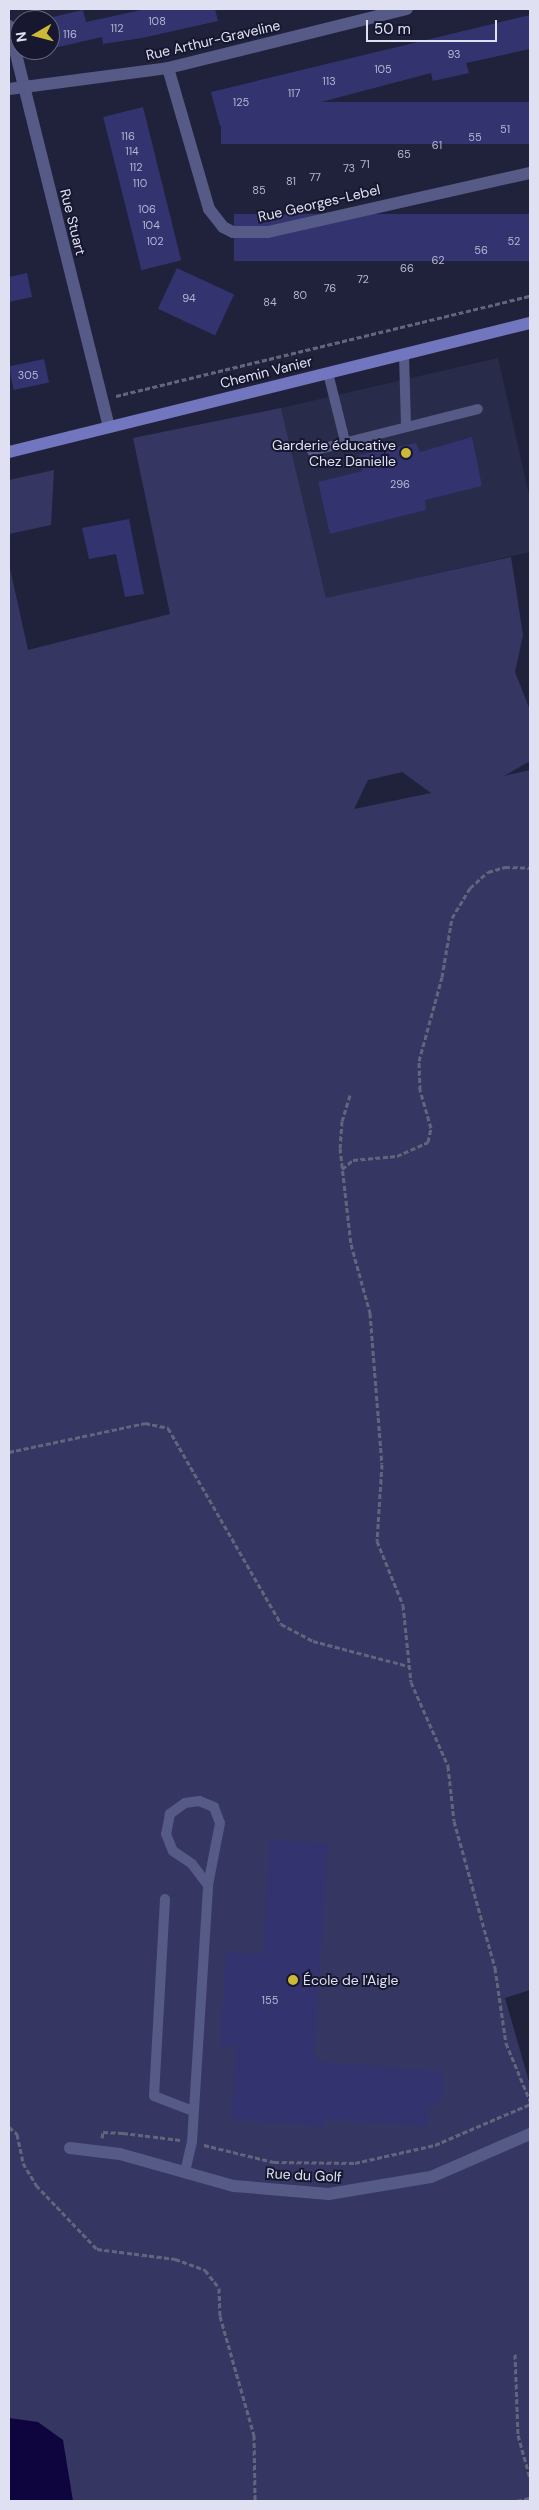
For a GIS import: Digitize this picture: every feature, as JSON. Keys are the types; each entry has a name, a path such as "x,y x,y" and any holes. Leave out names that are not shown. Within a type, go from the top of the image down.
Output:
{"main road":[{"name":"Chemin Vanier","path":"9,452 530,323"}],"street":[{"name":"Rue Arthur-Graveline","path":"9,89 168,68 407,9"},
{"name":"Rue Stuart","path":"9,26 109,426"},
{"name":"Rue Georges-Lebel","path":"168,68 209,209 233,232 268,232 530,173"},
{"name":"Rue du Golf","path":"70,2148 99,2151 234,2186 329,2194 358,2191 431,2176 530,2134"}],"lane":[{"path":"404,354 406,427"},
{"path":"328,373 345,441"},
{"path":"312,451 345,441 478,409"},
{"path":"185,2172 192,2142 208,1885 220,1823 214,1807 199,1801 185,1803 170,1814 166,1834 173,1851 192,1864 208,1885"},
{"path":"165,1900 154,2096 193,2111"}],"path":[{"path":"103,399 530,296"},
{"path":"342,1169 353,1160 397,1156 428,1142 431,1128 420,1090 418,1061 442,977 452,918 470,888 488,872 506,867 530,868"},
{"path":"99,2151 103,2132 192,2142 274,2162 355,2164 435,2145 530,2102 506,2043 495,1968 454,1821 446,1757 408,1666 403,1605 376,1534 382,1464 370,1313 351,1244 342,1169 342,1121 350,1095"},
{"path":"9,1452 145,1423 168,1428 267,1606 281,1624 313,1641 408,1666"},
{"path":"9,2126 17,2134 23,2163 36,2185 97,2250 175,2259 205,2270 219,2288 220,2316 254,2435 255,2501"},
{"path":"515,2354 518,2434 530,2478"},
{"path":"517,2501 530,2498"}],"shaded area":[{"name":"Garderie éducative Chez Danielle","path":"498,358 530,499 530,552 326,599 281,408"},
{"path":"281,408 326,598 511,557 523,635 515,672 530,710 530,761 504,776 530,770 530,1990 505,1998 530,2085 530,2501 9,2501 9,564 28,650 170,614 133,438","holes":["402,772 431,793 354,809 368,780"]},
{"path":"54,470 51,525 9,534 9,480"},
{"path":"9,2418 38,2422 63,2440 73,2501 9,2501"}],"building":[{"path":"146,9 215,9 218,21 142,38 103,44 102,37 60,47 60,15 83,10 86,22"},
{"path":"530,15 530,49 466,63 469,73 433,81 431,73 306,106 308,112 274,121 272,112 220,126 211,92"},
{"path":"221,102 530,102 530,144 221,144"},
{"path":"143,107 181,260 141,270 103,117"},
{"path":"234,214 530,214 530,261 234,261"},
{"path":"177,268 234,295 215,335 158,309"},
{"path":"27,273 32,297 9,302 9,277"},
{"path":"44,359 49,382 14,390 9,366"},
{"path":"472,437 482,486 425,500 426,510 330,534 318,482 362,471 359,455 416,443 420,452"},
{"path":"129,519 144,594 125,597 116,554 89,559 82,528"},
{"name":"École de l'Aigle","path":"270,1839 328,1844 314,2061 443,2072 441,2104 430,2105 428,2126 325,2119 324,2126 232,2119 236,2046 220,2045 226,1952 263,1954"}],"place":[{"name":"Garderie éducative Chez Danielle","path":"406,453"},
{"name":"École de l'Aigle","path":"293,1980"}]}
